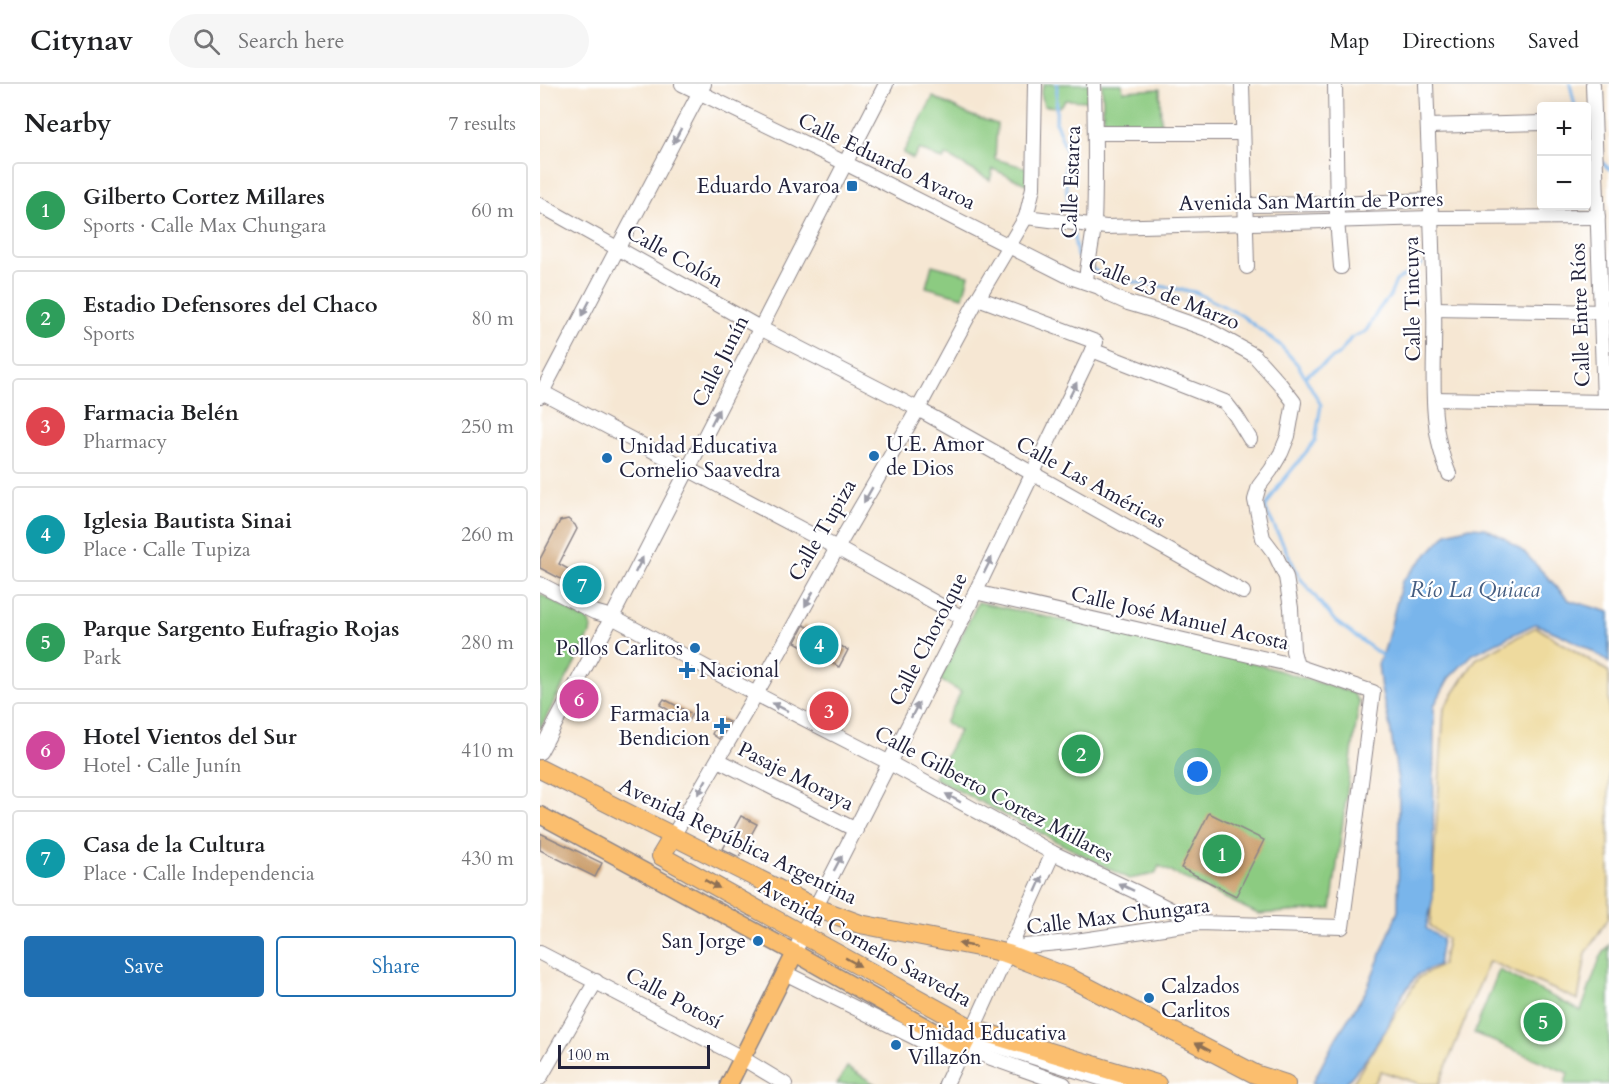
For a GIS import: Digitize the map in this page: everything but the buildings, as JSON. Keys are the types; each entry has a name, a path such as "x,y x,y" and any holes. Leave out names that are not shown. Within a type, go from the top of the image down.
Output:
{"highway":[{"name":"Avenida República Argentina","path":"540,769 814,908 860,924 1008,954 1070,978 1253,1079 1286,1084"},
{"name":"Calle Tupiza","path":"661,856 673,836"},
{"name":"Avenida Cornelio Saavedra","path":"661,856 801,934 966,1043 1157,1084"}],"main road":[{"path":"540,815 966,1043"},
{"path":"729,1084 795,953"}],"street":[{"name":"Calle Eduardo Avaroa","path":"682,84 702,89 845,164 1008,245"},
{"name":"Calle Junín","path":"540,752 612,617 886,84"},
{"name":"Calle Tupiza","path":"673,836 1026,217 1033,188 1035,84"},
{"name":"Calle Estarca","path":"1086,282 1094,225 1094,84"},
{"path":"1242,84 1247,267"},
{"path":"1335,84 1336,204 1341,267"},
{"name":"Calle Tincuya","path":"1426,84 1434,309 1434,399 1441,457 1449,474"},
{"name":"Calle Entre Ríos","path":"1593,84 1591,121 1598,217 1604,248 1607,401"},
{"path":"702,89 541,393 837,548 963,618"},
{"path":"1428,126 1537,123"},
{"path":"1095,133 1243,132"},
{"name":"Avenida San Martín de Porres","path":"1246,205 1431,200"},
{"name":"Calle Colón","path":"540,205 760,328 918,409"},
{"name":"Avenida San Martín de Porres","path":"1026,217 1106,227 1431,218 1598,217"},
{"name":"Calle 23 de Marzo","path":"1008,245 1070,277 1086,282 1128,303 1155,310 1209,330 1254,355 1294,402 1288,436 1281,453 1259,486 1255,500 1263,537 1275,554 1286,577 1293,651 1297,666"},
{"path":"978,298 1225,402 1250,439"},
{"path":"1434,309 1605,312"},
{"name":"Calle Chorolque","path":"795,953 801,934 963,618 1094,346"},
{"path":"1434,399 1607,401"},
{"name":"Calle Las Américas","path":"918,409 1243,592"},
{"name":"Calle Gilberto Cortez Millares","path":"540,584 594,612 612,617 888,762 1053,853 1197,923"},
{"name":"Calle José Manuel Acosta","path":"975,592 1297,666 1373,692 1342,927"},
{"name":"Pasaje Moraya","path":"718,760 856,830"},
{"path":"946,1084 1053,853"},
{"name":"Calle Max Chungara","path":"1008,954 1024,946 1069,942 1197,923 1342,927"},
{"name":"Calle Potosí","path":"540,953 742,1058 785,1084"},
{"path":"785,973 966,1043 1064,1084"},
{"path":"540,1078 596,981"},
{"path":"966,1043 1119,1084"}],"green space":[{"path":"1044,84 1089,84 1089,101 1066,100 1059,107 1044,106 1041,93"},
{"path":"1102,84 1122,84 1123,91 1160,89 1161,127 1109,130 1104,125"},
{"path":"933,97 970,115 997,124 995,159 1027,168 1026,184 993,169 990,180 946,155 943,160 919,149 913,159 903,153"},
{"path":"932,265 969,275 963,297 926,287"},
{"path":"540,594 588,620 591,627 590,634 540,729"},
{"path":"978,602 1247,661 1353,693 1359,702 1331,909 1258,914 1159,866 1155,874 1129,879 934,778 959,731 945,723 961,692 940,680"},
{"path":"1609,945 1609,1084 1565,1084 1568,1073 1474,1033 1499,970 1581,1011 1600,958"},
{"path":"847,1067 875,1084 837,1084"}],"sand":[{"path":"1536,627 1609,672 1609,917 1586,953 1578,1000 1489,961 1439,1084 1420,1084 1381,1071 1374,1084 1352,1084 1419,977 1442,965 1447,939 1430,926 1444,708 1476,659"}],"water":[{"name":"Río La Quiaca","path":"1470,527 1485,528 1525,553 1569,600 1609,612 1609,663 1583,646 1535,624 1473,654 1449,678 1434,706 1433,898 1426,928 1442,939 1438,965 1418,974 1402,995 1386,1030 1345,1084 1312,1084 1336,1038 1366,991 1398,911 1399,788 1378,664 1385,648 1402,581 1447,533"}],"waterway":[{"path":"1057,84 1056,123 1066,150 1065,173 1069,214"},
{"path":"1570,84 1574,102"},
{"path":"1601,161 1609,169"},
{"path":"1073,231 1077,256 1082,260"},
{"path":"1305,376 1339,354 1351,338 1366,331 1390,296 1396,281 1422,264"},
{"path":"1092,268 1111,278 1195,292 1241,315 1280,345 1298,365 1321,405 1315,441 1278,487 1265,508 1300,578 1335,621 1384,657"}],"place":[{"name":"Eduardo Avaroa","path":"852,186"},
{"name":"U.E. Amor de Dios","path":"874,456"},
{"name":"Unidad Educativa Cornelio Saavedra","path":"607,458"},
{"name":"Casa de la Cultura","path":"582,585"},
{"name":"Iglesia Bautista Sinai","path":"819,645"},
{"name":"Pollos Carlitos","path":"695,648"},
{"name":"Nacional","path":"687,670"},
{"name":"Hotel Vientos del Sur","path":"579,699"},
{"name":"Farmacia Belén","path":"829,711"},
{"name":"Farmacia la Bendicion","path":"722,726"},
{"name":"Estadio Defensores del Chaco","path":"1081,754"},
{"name":"Gilberto Cortez Millares","path":"1222,854"},
{"name":"San Jorge","path":"758,941"},
{"name":"Calzados Carlitos","path":"1149,998"},
{"name":"Parque Sargento Eufragio Rojas","path":"1543,1022"},
{"name":"Unidad Educativa Villazón","path":"896,1045"}]}
